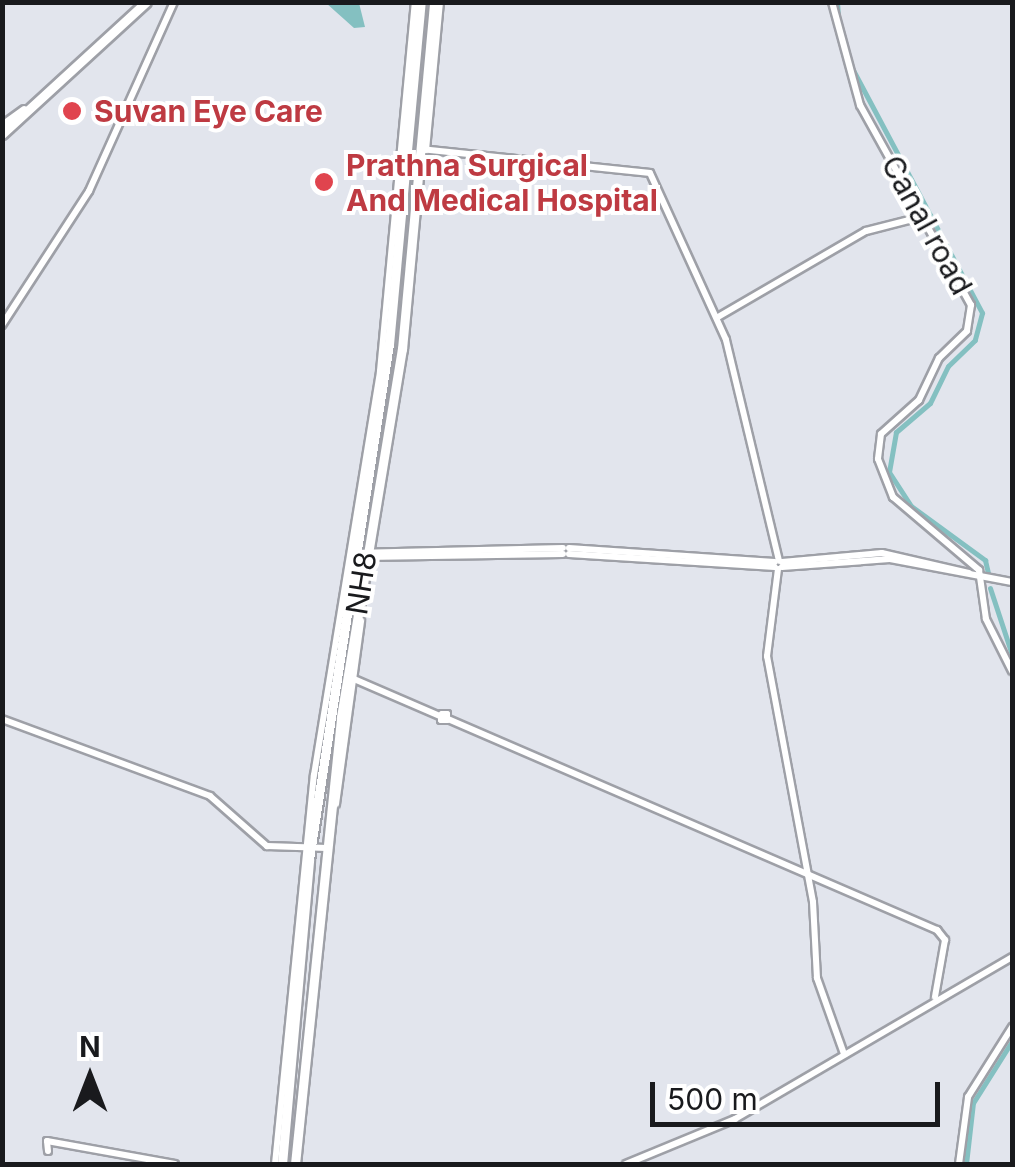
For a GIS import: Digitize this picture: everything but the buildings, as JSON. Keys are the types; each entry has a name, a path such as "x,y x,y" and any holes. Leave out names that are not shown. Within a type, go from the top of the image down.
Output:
{"main road":[{"path":"2,134 85,66 142,2"},
{"name":"NH8","path":"278,1164 308,848 389,344 418,2"},
{"name":"NH8","path":"295,1164 327,848 350,677 402,372 437,2"},
{"path":"2,126 85,66"}],"street":[{"path":"2,325 89,191 174,2"},
{"path":"308,848 380,371 418,2"},
{"name":"Canal road","path":"832,2 860,105 967,294 970,324 919,400 881,434 878,458 892,497 967,553 983,582 986,619 1012,672"},
{"path":"424,150 650,173 717,314 778,565 767,656 807,875 818,978 844,1054"},
{"path":"717,314 866,231 926,216"},
{"path":"353,555 451,549 566,551 778,565 890,559 1009,585"},
{"path":"336,804 350,677 934,928 942,951 935,997"},
{"path":"2,719 210,796 268,846 327,848"},
{"path":"626,1164 735,1118 935,997 1012,957"},
{"path":"959,1164 968,1098 1012,1027"},
{"path":"48,1151 47,1141 175,1164"}],"water":[{"path":"326,3 359,3 365,27 354,28"}],"waterway":[{"path":"837,2 838,17"},
{"path":"853,70 982,313 975,340 948,366 930,403 896,432 889,472 911,506 985,560 989,578"},
{"path":"990,588 1012,655"},
{"path":"966,1164 973,1103 1012,1041"}],"place":[{"name":"Suvan Eye Care","path":"72,111"},
{"name":"Prathna Surgical And Medical Hospital","path":"324,182"}]}
